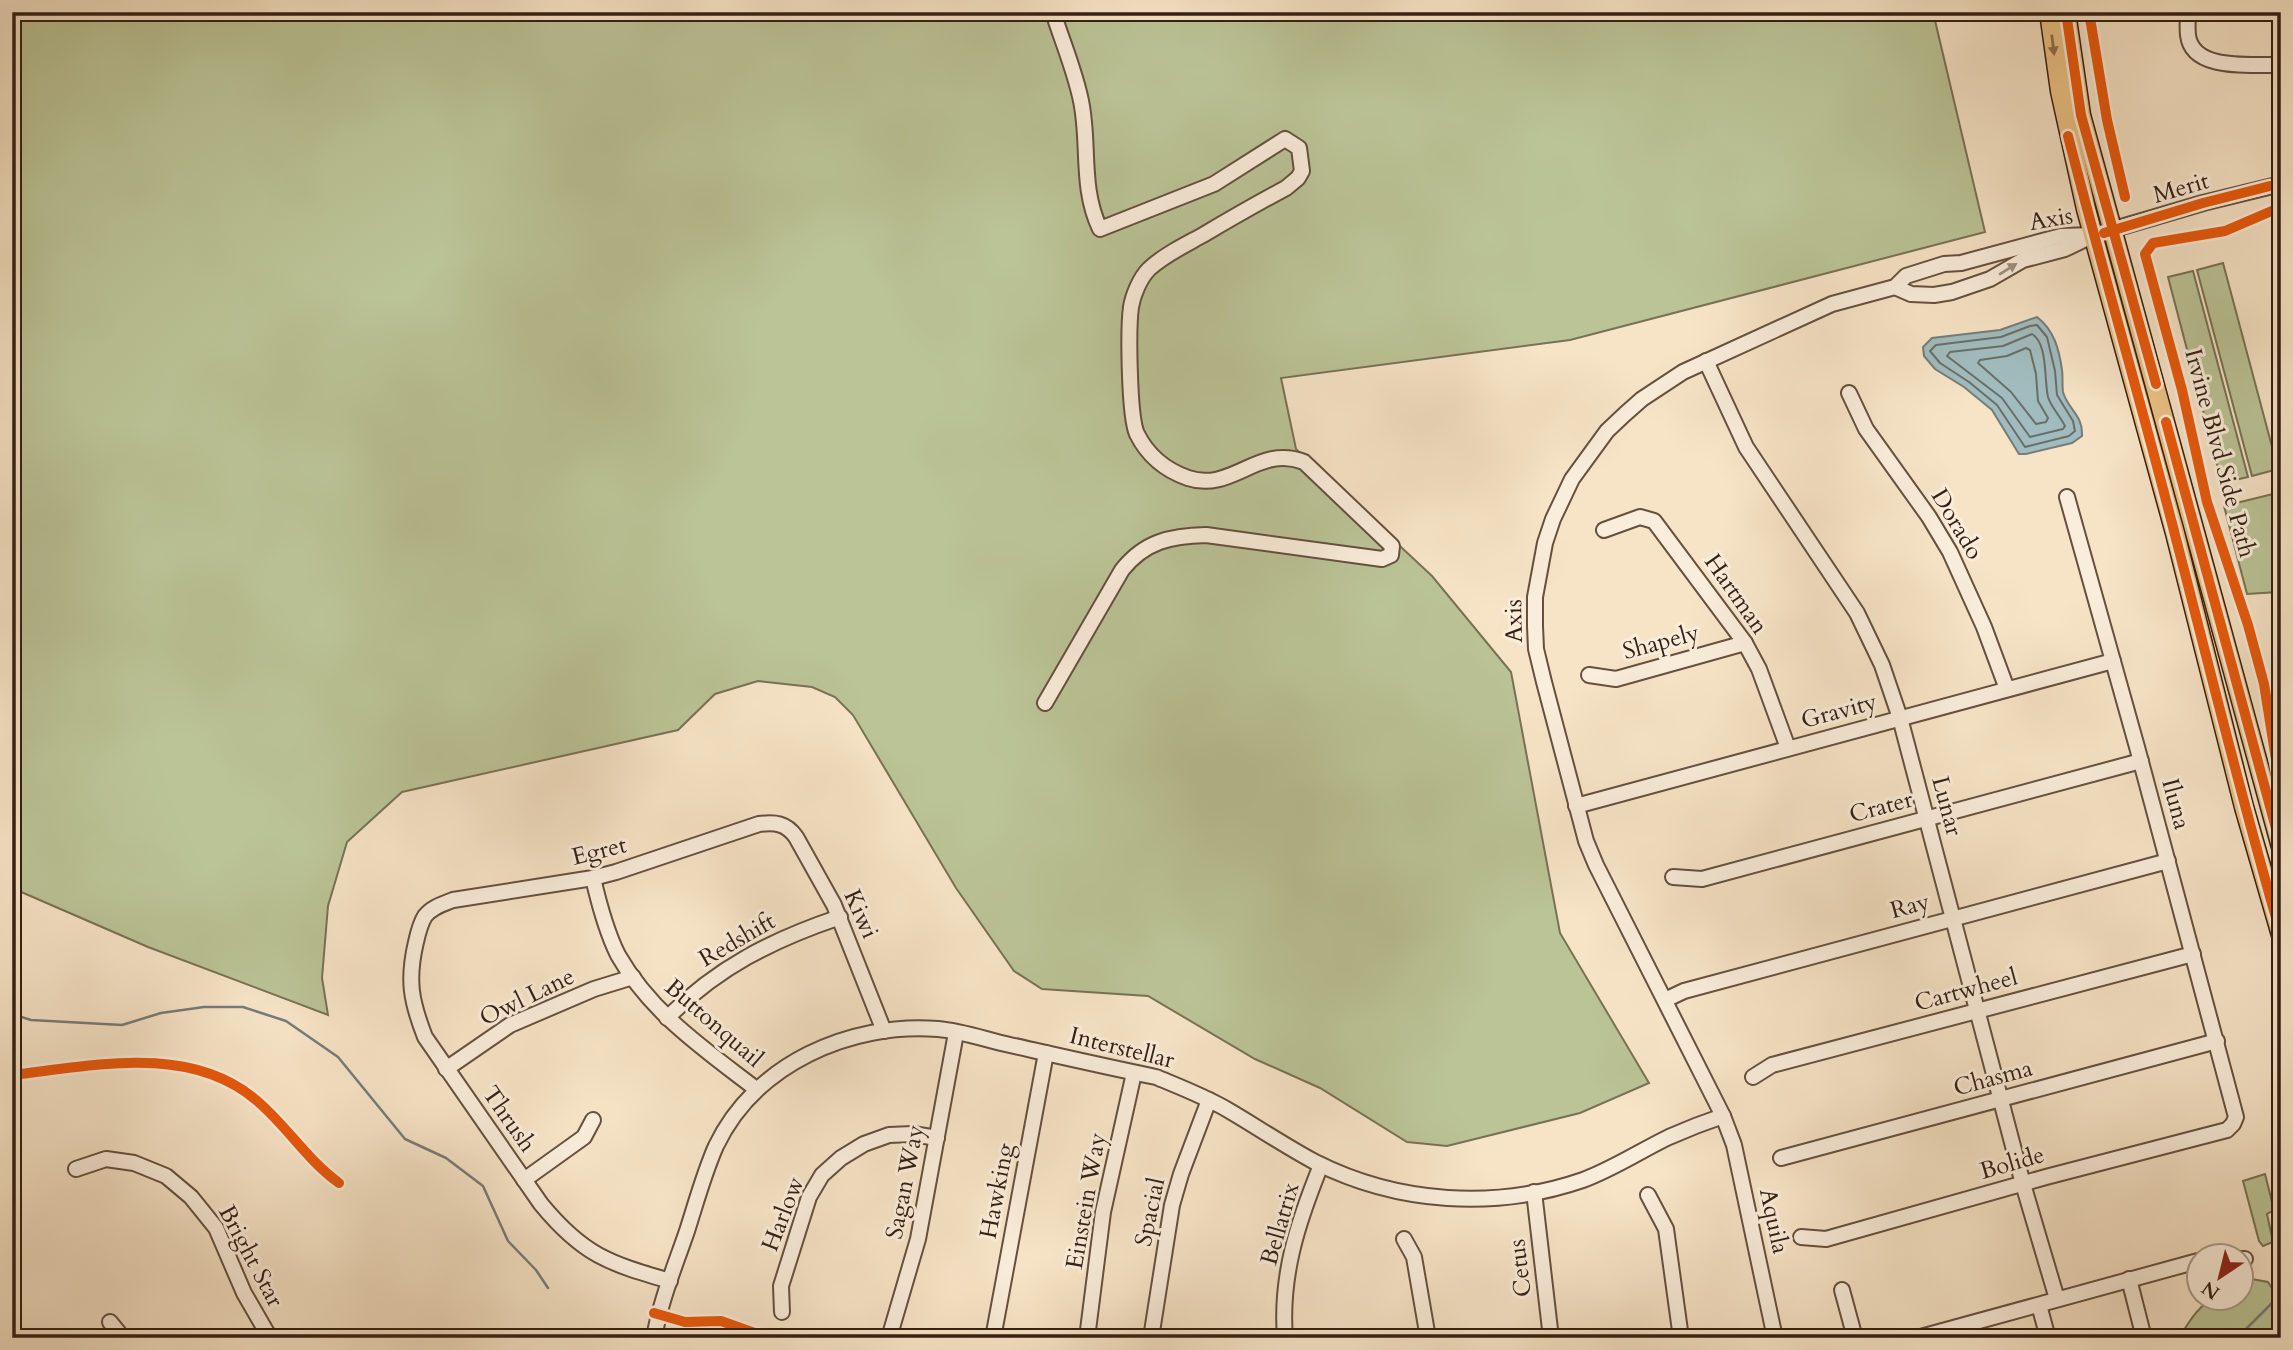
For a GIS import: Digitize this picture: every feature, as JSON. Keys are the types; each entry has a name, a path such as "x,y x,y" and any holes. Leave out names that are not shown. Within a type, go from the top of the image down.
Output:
{"main road":[{"path":"2049,12 2068,136 2175,534 2244,807 2281,934"},
{"path":"2066,12 2081,114 2281,846"}],"street":[{"path":"1045,704 1122,569 1144,549 1178,536 1206,535 1381,559 1391,555 1392,546 1304,462 1277,457 1224,478 1207,481 1190,478 1167,468 1149,454 1136,432 1132,414 1131,307 1140,282 1148,270 1170,253 1286,188 1298,178 1302,170 1301,153 1299,148 1285,139 1213,184 1100,229 1092,212 1086,181 1081,101 1054,12"},
{"path":"2188,12 2188,37 2200,57 2229,64 2281,65"},
{"name":"Merit","path":"2094,235 2203,203 2281,184"},
{"name":"Axis","path":"1723,1116 1596,865 1576,806 1536,649 1535,597 1545,543 1563,496 1606,431 1642,399 1683,372 1832,304 1895,287 1906,276 1944,264 1961,263 2061,236 2094,235"},
{"name":"Axis","path":"1895,287 1906,293 1934,295 1966,288 1990,279 2023,260 2065,249 2094,235"},
{"path":"1961,263 1966,288"},
{"name":"Lunar","path":"1706,361 1746,447 1857,613 1882,665 1900,718 2023,1184 2057,1299"},
{"name":"Dorado","path":"1849,393 1866,429 1929,517 1950,552 1967,586 2007,689"},
{"name":"Iluna","path":"2067,497 2217,1041 2236,1117 2233,1125"},
{"name":"Hartman","path":"1604,530 1640,517 1654,521 1745,643 1759,669 1788,748"},
{"name":"Shapely","path":"1589,675 1616,678 1745,643"},
{"name":"Gravity","path":"1576,806 2113,660"},
{"name":"Crater","path":"1673,877 1702,879 2141,761"},
{"name":"Egret","path":"426,915 435,907 453,900 593,878 760,824 781,824"},
{"name":"Kiwi","path":"781,824 790,828 796,836 839,917 884,1031"},
{"name":"Ray","path":"1665,1000 1684,991 2168,861"},
{"name":"Buttonquail","path":"593,878 607,929 618,954 633,977 682,1032 756,1089"},
{"name":"Thrush","path":"426,915 419,928 409,983 414,1010 425,1037 446,1069 561,1228 587,1250 618,1266 670,1281"},
{"name":"Redshift","path":"667,1018 710,979 732,965 796,932 839,917"},
{"name":"Cartwheel","path":"1753,1077 1772,1065 2193,954"},
{"name":"Owl Lane","path":"446,1069 510,1025 594,989 633,977"},
{"name":"Interstellar","path":"654,1338 670,1281 716,1146 734,1116 756,1089 805,1055 837,1042 884,1031 940,1029 1156,1077 1209,1100 1321,1165 1377,1186 1429,1197 1493,1198 1584,1180 1668,1138 1723,1116"},
{"name":"Sagan Way","path":"889,1338 918,1239 956,1033"},
{"name":"Chasma","path":"1781,1158 2217,1041"},
{"name":"Hawking","path":"993,1338 1046,1053"},
{"name":"Einstein Way","path":"1087,1338 1104,1212 1134,1073"},
{"name":"Spacial","path":"1151,1338 1172,1205 1209,1100"},
{"name":"Aquila","path":"1723,1116 1734,1145 1775,1338"},
{"path":"524,1180 584,1137 593,1120"},
{"name":"Bolide","path":"1801,1237 1826,1239 2227,1130 2233,1125"},
{"name":"Harlow","path":"782,1312 781,1286 809,1197 822,1175 841,1158 864,1144 888,1135 937,1138"},
{"name":"Bright Star","path":"76,1169 106,1159 134,1163 166,1176 191,1196 216,1228 244,1293 270,1338"},
{"name":"Bellatrix","path":"1285,1338 1289,1256 1321,1165"},
{"name":"Cetus","path":"1534,1192 1551,1338"},
{"path":"1648,1195 1666,1229 1681,1338"},
{"path":"1404,1239 1413,1257 1428,1338"},
{"path":"1917,1338 1951,1333 2057,1299 2184,1265"},
{"path":"2129,1279 2144,1338"},
{"path":"1842,1290 1855,1338"},
{"path":"2039,1305 2048,1338"},
{"path":"110,1322 122,1338"}],"green space":[{"path":"12,12 1933,12 1985,232 1570,340 1281,378 1296,449 1432,576 1511,672 1560,933 1649,1083 1580,1113 1447,1146 1407,1142 1320,1088 1255,1059 1148,996 1042,989 1014,971 956,888 853,715 835,697 812,687 758,681 715,694 678,730 402,792 347,842 328,906 322,978 328,1015 148,947 12,888"},
{"path":"2223,263 2278,469 2252,476 2197,270"},
{"path":"2193,271 2248,477 2222,483 2168,277"},
{"path":"2281,492 2281,583 2278,592 2247,594 2224,506"},
{"path":"2265,1174 2274,1210 2267,1214 2273,1242 2263,1246 2259,1241 2243,1181"},
{"path":"2254,1279 2268,1282 2276,1295 2281,1323 2275,1338 2179,1338 2195,1314 2254,1312"}],"water":[{"path":"2037,317 2055,340 2061,362 2063,392 2078,417 2082,436 2072,443 2019,454 1992,410 1964,387 1935,369 1924,356 1923,347 1932,338 2000,330"}],"waterway":[{"path":"12,1014 31,1020 122,1025 161,1013 204,1007 243,1007 286,1021 338,1057 405,1139 446,1158 483,1186 508,1241 536,1270 548,1288"},
{"path":"2237,1338 2277,1298"}],"cycle path":[{"path":"2066,12 2081,115 2156,384"},
{"path":"2089,12 2107,120 2125,197"},
{"path":"2068,136 2281,935"},
{"path":"2104,233 2270,186"},
{"name":"Irvine Blvd Side Path","path":"2281,207 2225,231 2153,243 2145,254 2182,390 2207,502 2248,625 2264,684 2281,791"},
{"path":"2166,422 2281,847"},
{"path":"12,1075 138,1063 201,1071 230,1082 256,1100 316,1164 339,1183"},
{"path":"654,1313 685,1322 721,1321 769,1338"}]}
